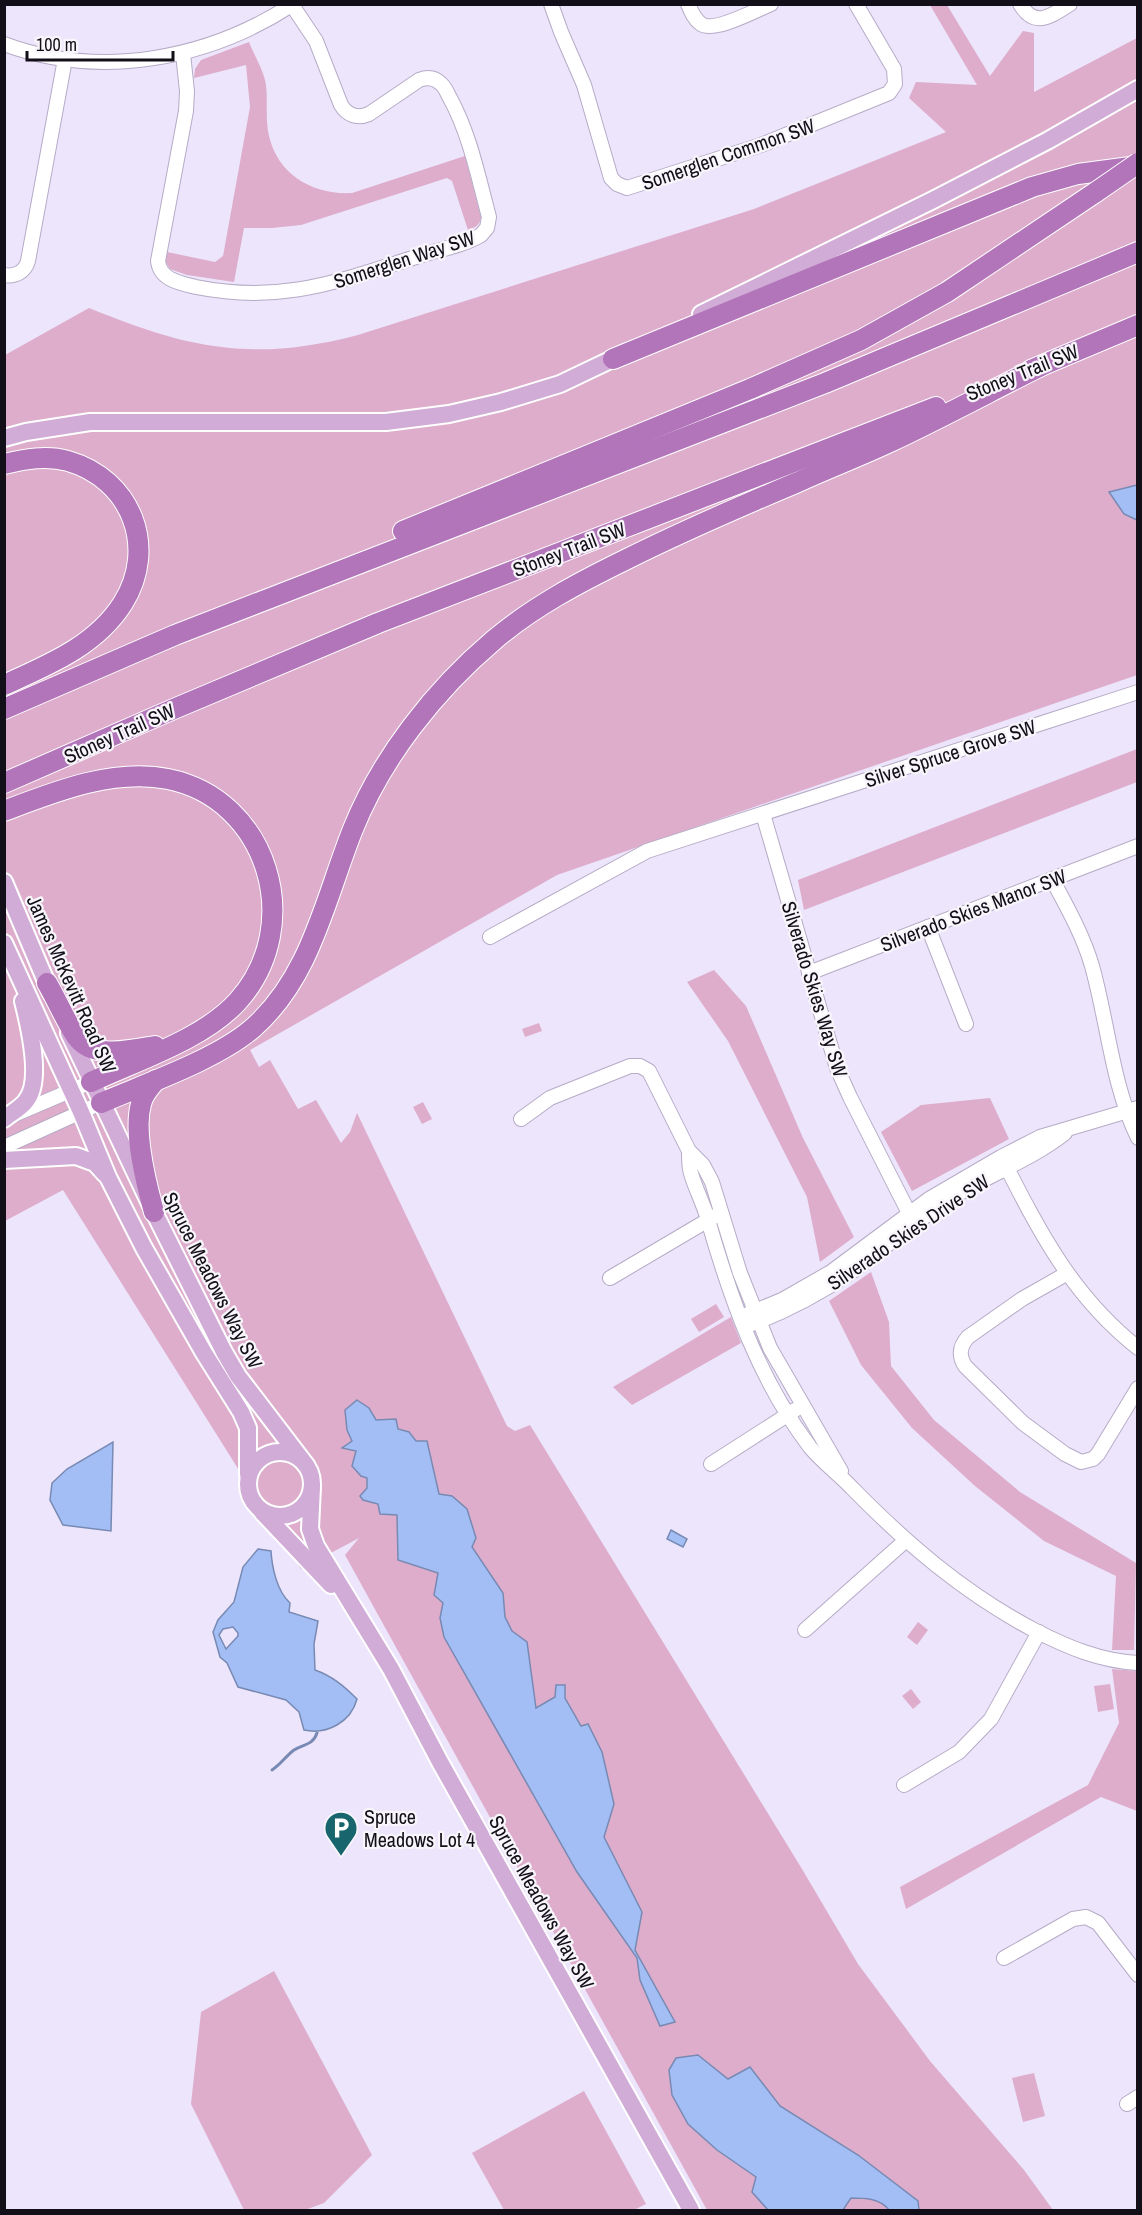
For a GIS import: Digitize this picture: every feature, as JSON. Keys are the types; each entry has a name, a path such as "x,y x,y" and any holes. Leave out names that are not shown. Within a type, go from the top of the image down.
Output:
{"highway":[{"path":"612,359 1023,190 1078,174 1137,164"},
{"path":"4,709 175,635 378,541 779,377 861,340 947,292 1137,164"},
{"path":"175,635 825,383 1137,252"},
{"name":"Stoney Trail SW","path":"4,783 378,623 1041,366 1137,325"},
{"path":"101,1102 225,1047 251,1030 272,1009 291,983 306,954 324,913 354,827 386,765 406,734 450,681 494,639 546,602 585,579 688,529 887,443 1041,366"},
{"path":"4,464 47,458 67,461 94,473 116,490 129,509 136,526 139,549 134,578 128,593 122,604 95,635 59,659 4,685"},
{"path":"4,811 82,785 123,777 146,776 186,783 202,790 232,812 244,826 261,855 270,884 273,906 267,945 259,969 238,1001 206,1028 91,1082"},
{"path":"47,983 76,1037 88,1047 108,1051 127,1050 184,1040"},
{"path":"154,1212 146,1182 139,1119 140,1105 144,1095 156,1079"}],"main road":[{"path":"4,438 26,432 90,422 375,422 450,414 501,402 560,384 933,200 1047,141 1137,89"},
{"name":"James McKevitt Road SW","path":"4,882 101,1102"},
{"path":"4,943 81,1112"},
{"path":"4,1119 27,1101 35,1081 26,1011 16,970"},
{"name":"Spruce Meadows Way SW","path":"101,1102 197,1301 238,1376 306,1465"},
{"name":"Spruce Meadows Way SW","path":"81,1112 108,1177 163,1282 241,1412 248,1428 249,1474"},
{"path":"4,1160 76,1156 95,1162 108,1177"},
{"path":"276,1452 298,1457 306,1465 311,1475 312,1486 310,1497 304,1506 296,1513 286,1516 276,1516 257,1508 248,1490 249,1474 257,1461 276,1452"},
{"name":"Spruce Meadows Way SW","path":"312,1486 310,1529 316,1546 391,1669 446,1773 691,2211"},
{"name":"Spruce Meadows Way SW","path":"257,1508 287,1536 358,1614"}],"street":[{"name":"Somerglen Common SW","path":"551,4 584,85 611,178 617,184 627,188 634,188 760,145 889,93 895,84 894,69 856,4"},
{"path":"688,4 701,25 708,27 720,25 771,4"},
{"path":"1020,4 1030,16 1040,19 1070,4"},
{"path":"4,44 65,59 137,61 183,54 229,39 264,23 293,5"},
{"name":"Somerglen Way SW","path":"183,54 187,91 186,111 158,261 159,268 166,277 188,285 230,293 274,293 301,290 345,279 481,235 487,228 489,217 461,118 444,86 434,78 427,77 369,114 351,115 340,105 316,41 293,5"},
{"path":"4,275 19,274 27,266 65,59"},
{"name":"Silver Spruce Grove SW","path":"490,937 647,851 1137,692"},
{"name":"Silverado Skies Way SW","path":"763,814 837,1068 912,1218"},
{"name":"Silverado Skies Manor SW","path":"809,973 1137,846"},
{"path":"1052,879 1072,915 1092,966 1132,1110 1137,1138"},
{"path":"928,927 966,1024"},
{"path":"521,1119 556,1095 630,1066 640,1066 646,1069 689,1151 703,1165 722,1211 756,1317 770,1348 848,1484"},
{"path":"4,1119 91,1082"},
{"path":"4,1147 101,1102"},
{"name":"Silverado Skies Drive SW","path":"741,1323 788,1309 827,1288 912,1218 953,1197 1040,1137 1132,1110"},
{"path":"689,1151 690,1170 741,1323 765,1374 811,1449 905,1541 976,1596 1039,1632 1085,1653 1119,1662 1137,1663"},
{"path":"1004,1162 1040,1232 1066,1274 1100,1315 1137,1348"},
{"path":"610,1278 722,1211"},
{"path":"1066,1274 1022,1299 968,1337 960,1352 964,1366 1023,1423 1065,1454 1081,1462 1093,1459 1098,1454 1137,1388"},
{"path":"711,1464 802,1406"},
{"path":"805,1630 905,1541"},
{"path":"904,1785 959,1752 991,1719 1039,1632"},
{"path":"1004,1958 1073,1919 1086,1917 1098,1923 1137,1975"}],"shaded area":[{"path":"930,5 947,5 990,76 1023,31 1034,33 1034,92 1137,38 1137,675 557,875 250,1050 259,1067 270,1060 298,1109 316,1100 341,1143 350,1132 357,1113 507,1426 515,1431 530,1425 858,1964 930,2061 1024,2170 1053,2210 707,2210 345,1555 359,1538 301,1569 63,1190 5,1221 5,355 89,308 157,333 189,342 220,347 252,349 320,344 358,335 754,209 946,132 909,98 916,82 977,85"},
{"path":"249,42 265,80 268,130 274,150 280,162 299,180 324,190 352,193 465,156 481,217 479,224 468,230 452,181 447,178 301,225 244,228 234,282 187,275 170,269 165,261 167,252 215,262 223,256 250,107 246,65 194,78 195,69 201,60"},
{"path":"1137,749 1137,782 804,910 798,880"},
{"path":"714,970 746,1006 803,1138 854,1237 820,1262 807,1197 728,1041 687,982"},
{"path":"539,1023 542,1031 525,1037 522,1029"},
{"path":"990,1098 1009,1139 912,1191 881,1132 921,1105"},
{"path":"423,1102 432,1119 422,1124 413,1107"},
{"path":"871,1272 889,1322 891,1366 934,1420 1020,1492 1136,1563 1134,1650 1112,1650 1116,1576 1044,1541 975,1486 912,1428 861,1365 829,1301"},
{"path":"716,1304 724,1317 699,1332 691,1319"},
{"path":"731,1317 741,1343 632,1405 613,1387"},
{"path":"918,1622 928,1630 917,1645 907,1637"},
{"path":"1112,1669 1137,1671 1137,1811 1101,1797 906,1909 900,1887 1088,1785 1119,1723"},
{"path":"1110,1684 1114,1709 1098,1712 1094,1686"},
{"path":"911,1689 921,1702 913,1709 902,1696"},
{"path":"274,1971 372,2155 324,2203 305,2210 244,2210 191,2104 201,2012"},
{"path":"1034,2073 1045,2116 1023,2122 1012,2078"},
{"path":"584,2091 646,2204 634,2210 504,2210 472,2153"}],"water":[{"path":"1138,485 1137,520 1124,514 1109,492"},
{"path":"357,1400 369,1408 376,1420 396,1419 398,1429 409,1432 416,1441 427,1441 439,1494 452,1496 467,1509 476,1538 472,1547 503,1593 505,1617 512,1631 527,1642 536,1708 555,1697 556,1685 565,1685 565,1698 581,1726 588,1724 602,1752 614,1804 604,1837 642,1912 635,1950 675,2022 660,2026 640,1980 637,1958 577,1872 444,1637 440,1618 443,1603 434,1595 438,1573 398,1560 397,1515 380,1514 378,1504 363,1500 360,1496 367,1488 367,1478 361,1476 352,1466 356,1451 342,1448 352,1441 347,1430 345,1410"},
{"path":"113,1442 111,1531 63,1525 50,1500 52,1483 67,1469"},
{"path":"671,1530 687,1539 683,1547 667,1539"},
{"path":"258,1549 271,1551 276,1579 290,1603 289,1612 318,1621 314,1644 315,1670 338,1682 357,1699 349,1714 337,1725 321,1730 304,1730 299,1712 286,1700 238,1687 227,1663 220,1657 213,1632 218,1620 234,1602 243,1567","holes":["233,1627 238,1636 226,1649 219,1635 223,1629"]},
{"path":"698,2055 728,2079 750,2067 780,2106 858,2155 918,2201 919,2210 889,2210 876,2201 851,2198 843,2210 768,2210 752,2192 756,2177 717,2150 688,2124 672,2095 669,2070 676,2058"}],"waterway":[{"path":"272,1770 294,1750 311,1742 317,1733"}],"place":[{"name":"Spruce Meadows Lot 4","path":"341,1857"}]}
